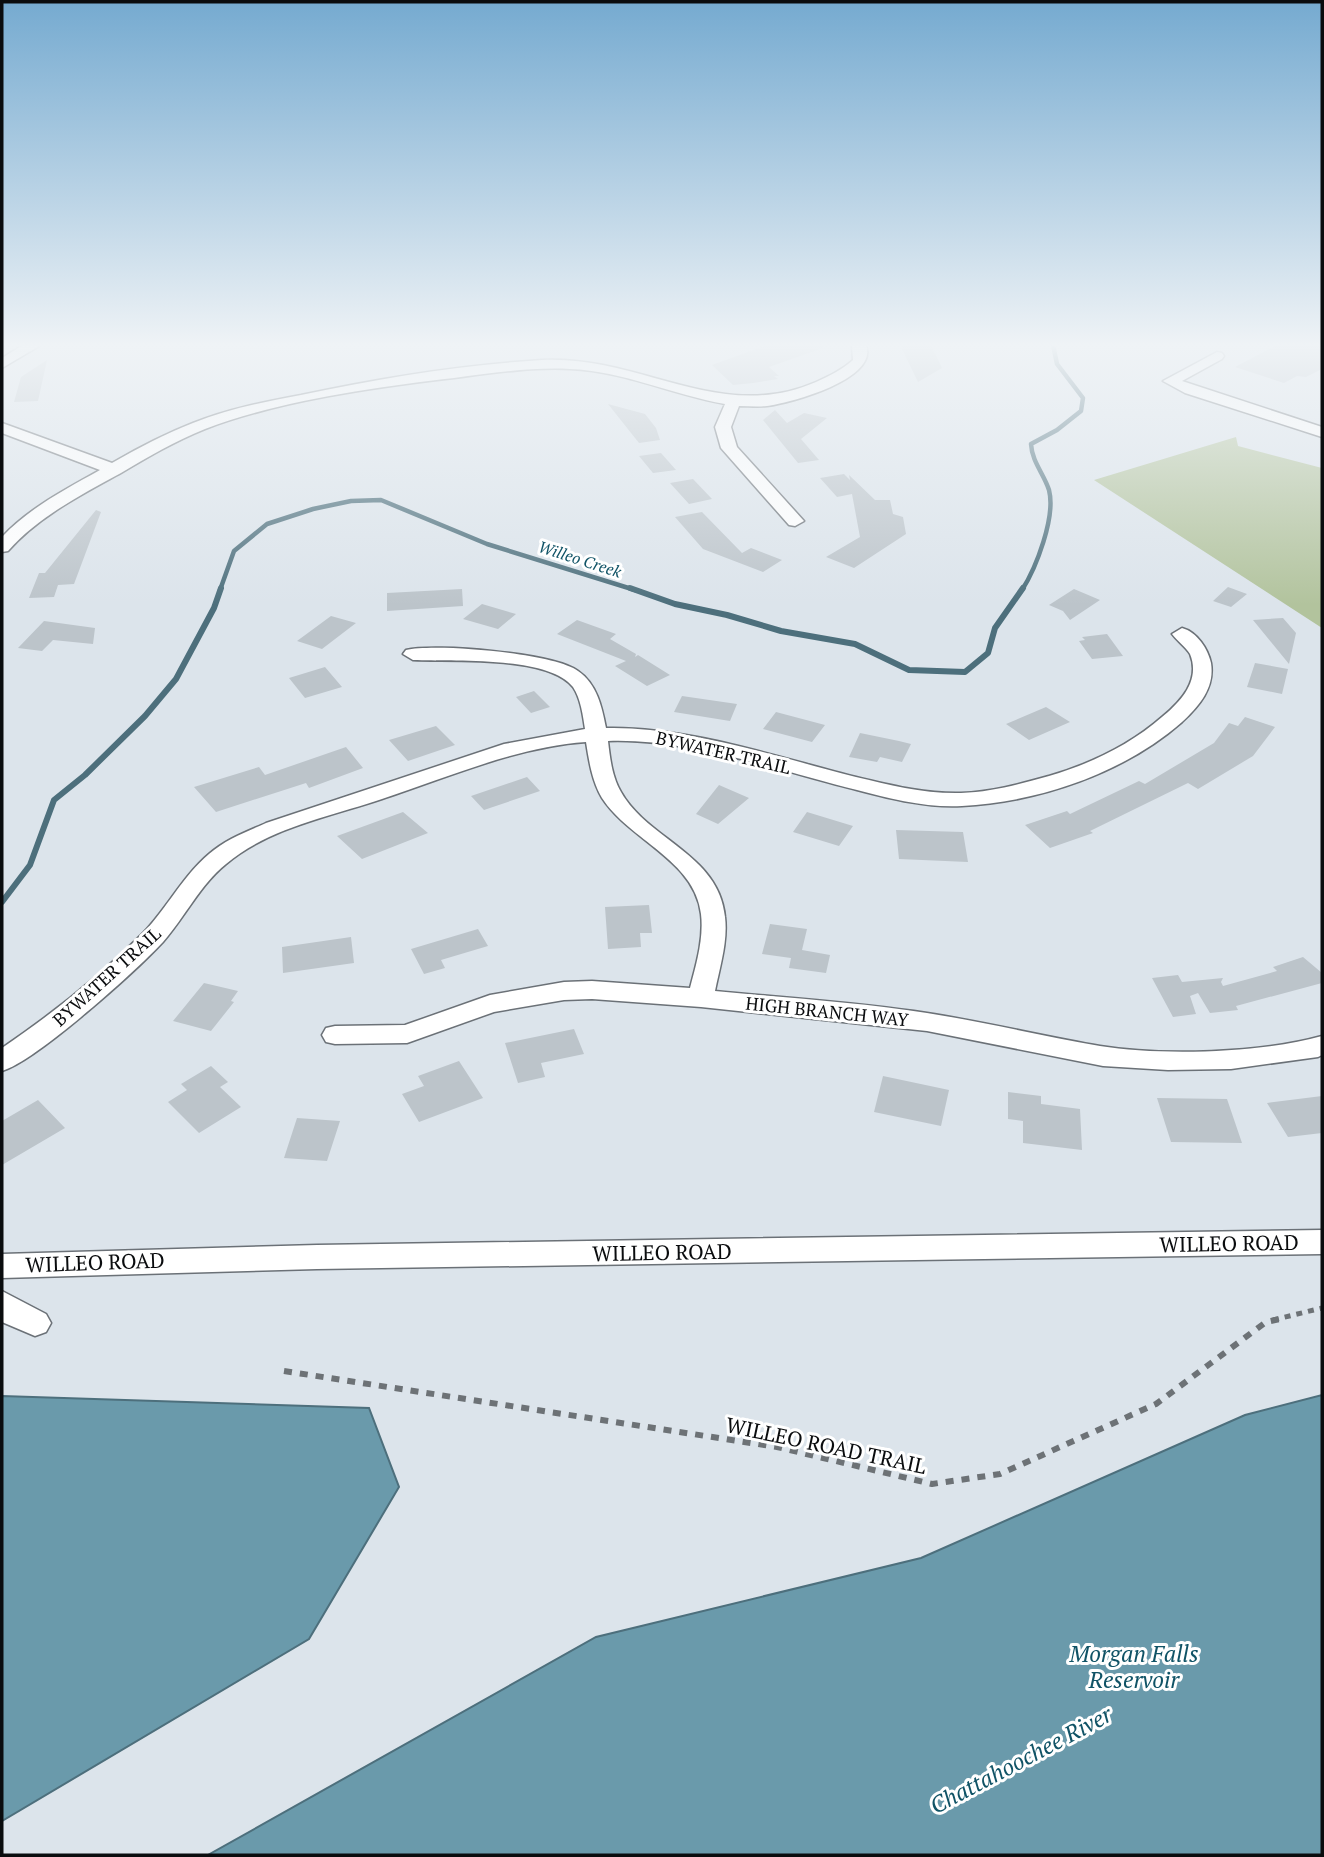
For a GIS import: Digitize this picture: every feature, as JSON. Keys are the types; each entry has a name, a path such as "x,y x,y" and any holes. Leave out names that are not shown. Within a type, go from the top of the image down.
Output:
{"street":[{"path":"11,432 114,469"},
{"path":"2,547 31,517 114,469 188,432"},
{"path":"724,432 729,448 795,521"},
{"name":"BYWATER TRAIL","path":"2,1060 51,1027 138,952 170,918 202,874 236,845 286,824 512,749 567,737 594,735 624,734 676,739 908,796 960,800 1007,795 1068,777 1120,756 1153,736 1185,709 1198,691 1202,671 1199,652 1182,634"},
{"path":"413,654 520,660 563,670 582,684 589,697 599,765 611,795 631,818 691,867 706,889 712,908 713,926 701,999"},
{"name":"HIGH BRANCH WAY","path":"335,1035 407,1034 490,1004 564,990 701,999 927,1022 1103,1056 1168,1060 1231,1059 1309,1050 1322,1045"},
{"name":"WILLEO ROAD","path":"2,1266 317,1257 1322,1241"},
{"path":"2,1304 15,1315 35,1323"}],"path":[{"name":"WILLEO ROAD TRAIL","path":"284,1371 777,1447 932,1484 1000,1474 1156,1404 1266,1322 1322,1308"}],"green space":[{"path":"1236,437 1238,446 1322,468 1322,628 1094,480"}],"water":[{"name":"Morgan Falls Reservoir","path":"1322,1395 1322,1855 208,1855 596,1637 921,1558 1245,1415"},
{"path":"2,1396 369,1408 399,1487 309,1639 2,1821"}],"building":[{"path":"630,432 657,432 660,440 639,443"},
{"path":"772,432 810,432 801,439 819,460 798,463"},
{"path":"661,453 676,470 653,473 639,456"},
{"path":"844,474 850,480 849,475 875,500 890,500 893,514 903,517 906,534 854,568 826,557 860,537 852,494 837,497 820,478"},
{"path":"693,479 712,499 689,504 670,483"},
{"path":"96,510 101,512 74,584 58,585 54,597 29,598 39,573 45,573"},
{"path":"702,512 742,553 751,548 782,560 763,572 703,549 675,517"},
{"path":"1228,587 1247,594 1231,607 1213,601"},
{"path":"462,589 463,606 387,611 387,593"},
{"path":"1074,589 1100,600 1070,620 1063,611 1049,605"},
{"path":"482,604 516,614 498,629 463,619"},
{"path":"331,616 356,623 322,649 297,641"},
{"path":"1283,618 1296,633 1289,664 1253,620"},
{"path":"577,620 616,634 610,639 636,654 635,657 638,655 670,675 647,686 615,666 626,661 557,634"},
{"path":"44,621 95,628 93,644 53,640 42,651 18,648"},
{"path":"1107,634 1123,656 1092,659 1079,641 1085,640 1082,637"},
{"path":"1255,663 1288,669 1282,694 1247,687"},
{"path":"325,667 342,687 305,698 289,678"},
{"path":"534,691 550,707 531,713 516,697"},
{"path":"682,696 737,704 730,721 674,712"},
{"path":"1046,707 1070,722 1029,740 1006,724"},
{"path":"776,712 825,725 812,742 763,729"},
{"path":"1245,717 1275,727 1253,756 1198,789 1188,783 1090,831 1093,833 1050,848 1025,825 1067,811 1070,814 1139,781 1145,784 1214,743 1229,723 1238,726"},
{"path":"436,726 455,745 408,761 389,740"},
{"path":"860,733 911,744 902,762 880,757 877,762 849,757"},
{"path":"346,747 363,768 309,788 306,783 216,812 194,787 259,767 265,775"},
{"path":"527,777 540,791 484,810 471,796"},
{"path":"719,785 749,798 718,824 696,814"},
{"path":"403,812 428,833 362,859 337,836"},
{"path":"807,812 853,826 839,846 793,832"},
{"path":"896,830 963,832 968,862 899,859"},
{"path":"649,905 652,933 640,933 641,947 608,949 605,907"},
{"path":"770,924 807,929 802,950 830,955 826,973 789,968 791,958 762,954"},
{"path":"478,929 488,946 441,960 445,968 424,974 411,949"},
{"path":"351,937 354,963 283,973 282,947"},
{"path":"1303,957 1322,973 1322,983 1236,1006 1238,1010 1210,1013 1198,993 1190,996 1196,1014 1173,1017 1152,978 1178,975 1182,982 1223,978 1223,986 1277,971 1273,967"},
{"path":"204,983 238,991 231,1001 234,1002 211,1031 173,1021"},
{"path":"574,1029 584,1054 541,1063 545,1077 518,1083 505,1043"},
{"path":"459,1061 483,1098 419,1122 402,1094 424,1086 418,1076"},
{"path":"211,1066 228,1082 220,1087 241,1107 199,1133 168,1102 187,1090 181,1084"},
{"path":"883,1076 949,1090 941,1126 874,1112"},
{"path":"1008,1092 1041,1096 1041,1104 1080,1109 1082,1150 1023,1143 1023,1121 1008,1119"},
{"path":"1322,1096 1322,1133 1288,1137 1267,1103"},
{"path":"1157,1098 1227,1099 1242,1143 1171,1142"},
{"path":"38,1100 65,1128 2,1165 2,1121"},
{"path":"297,1118 340,1121 327,1161 284,1158"}],"waterway":[{"name":"Willeo Creek","path":"1022,590 1039,556 1050,514 1049,490 1031,444 1054,432"},
{"name":"Willeo Creek","path":"220,590 234,551 267,524 313,509 351,501 381,500 487,544 635,590"},
{"name":"Willeo Creek","path":"2,902 30,865 54,800 85,775 145,716 176,679 214,608 221,588"},
{"name":"Willeo Creek","path":"630,588 675,604 727,615 781,631 855,644 909,670 965,672 988,653 995,628 1023,588"}],"water label":[{"name":"Chattahoochee River","path":"1021,1760"}]}
